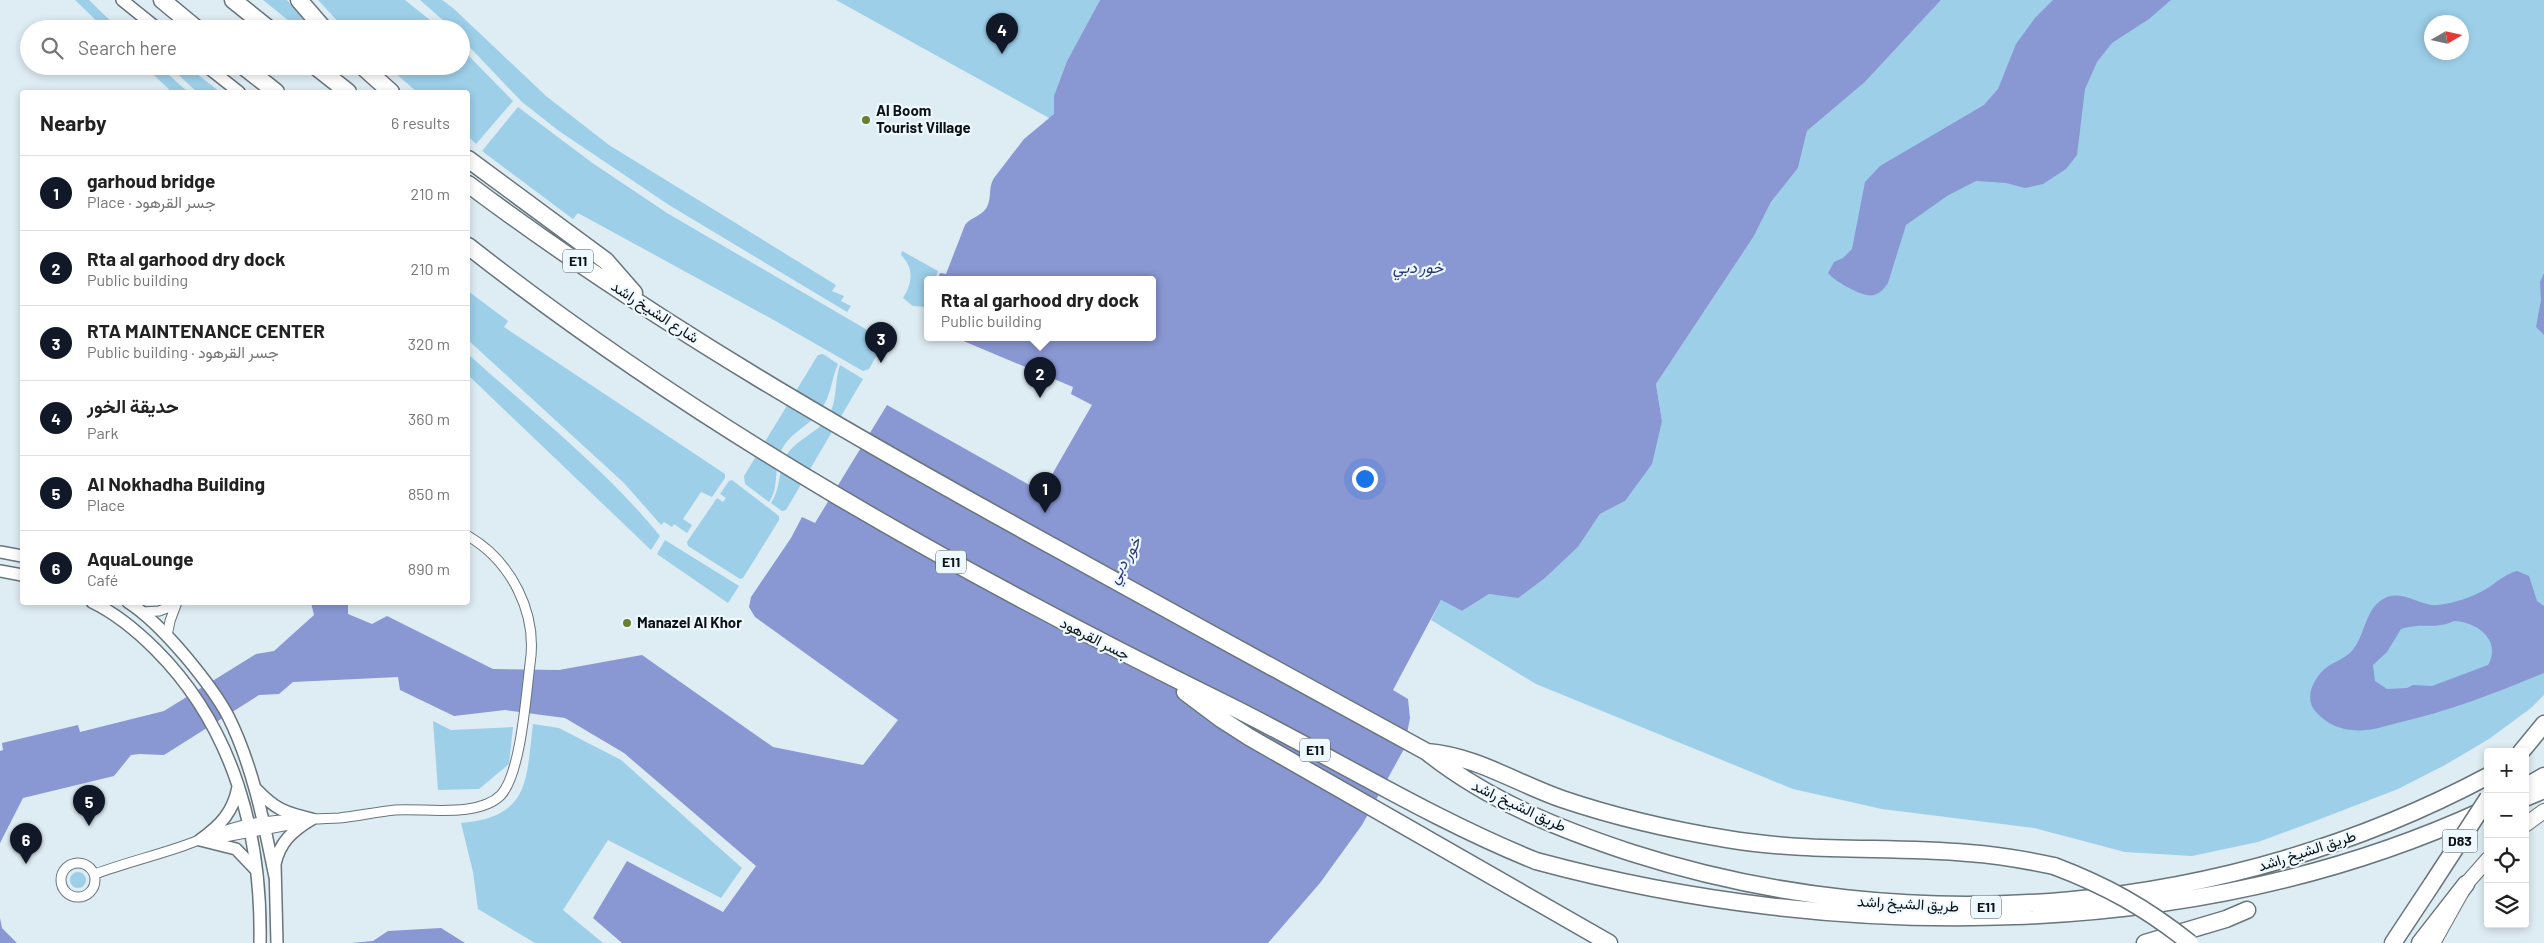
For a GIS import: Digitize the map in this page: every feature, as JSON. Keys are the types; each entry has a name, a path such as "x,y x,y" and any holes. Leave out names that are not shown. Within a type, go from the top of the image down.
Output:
{"highway":[{"path":"162,0 186,20"},
{"path":"233,0 257,20"},
{"path":"299,0 316,20"},
{"path":"255,75 274,90"},
{"path":"326,75 345,90"},
{"path":"372,75 389,90"},
{"path":"470,160 606,261 641,303"},
{"name":"شارع الشيخ راشد","path":"470,185 518,221 641,303 771,386 946,488 1427,752"},
{"name":"جسر القرهود","path":"470,248 541,304 739,436 943,558 1059,621 1280,732 1458,828 1578,877 1689,910"},
{"path":"1169,677 1194,700 1249,737 1609,943"},
{"path":"2524,748 2544,724"},
{"path":"2529,752 2544,743"},
{"path":"1427,752 1460,757 1491,768 1526,786 1598,810 1727,839 1821,850 1968,852 2054,866 2091,880 2126,898 2159,919 2190,943"},
{"name":"طريق الشيخ راشد","path":"1427,752 1481,790 1522,810 1607,845 1650,859 1736,882 1845,900 1904,906 1988,907 2071,902 2130,895 2228,876 2276,863 2371,830 2417,811 2484,778"},
{"path":"2529,785 2544,776"},
{"path":"2529,796 2544,790"},
{"name":"D83","path":"2393,943 2484,804"},
{"name":"طريق الشيخ راشد","path":"2140,925 2268,899 2375,860 2484,811"},
{"path":"2420,943 2466,884"},
{"path":"2145,943 2226,919 2268,899"}],"main road":[{"path":"2529,821 2544,811"},
{"path":"2434,943 2466,884 2484,864"}],"street":[{"path":"122,0 147,20"},
{"path":"217,75 236,90"},
{"path":"94,874 200,840 219,832 395,810 478,808 500,796 508,786 513,774 532,650 527,615 520,593 508,573 486,549 470,537"},
{"path":"0,552 20,556"},
{"path":"0,571 20,575"},
{"path":"97,605 127,624 170,664 201,704 225,746 250,829 258,873 260,943"},
{"path":"132,605 143,612 180,649 213,691 239,739 265,826 275,877"},
{"path":"143,612 159,611 174,605"},
{"path":"168,636 176,605"},
{"path":"200,840 227,816 236,799 238,785"},
{"path":"254,787 268,802 280,810 312,819"},
{"path":"277,943 275,864 282,844 292,832 312,819"},
{"path":"200,840 236,849 258,873"}],"shaded area":[{"path":"75,0 89,0 110,20 96,20"},
{"path":"263,0 287,0 304,20 288,20"},
{"path":"318,0 405,0 430,20 337,20"},
{"path":"420,0 442,0 466,20 443,20"},
{"path":"836,0 1100,0 1067,61 1055,94 1056,111 1051,119"},
{"path":"1941,0 2544,0 2544,695 2531,708 2489,739 2445,765 2398,789 2315,821 2258,842 2192,856 2125,852 2034,828 1882,809 1793,789 1536,684 1431,620 1441,600 1462,611 1489,594 1499,595 1545,578 1578,547 1600,514 1625,501 1662,421 1656,384 1754,236 1771,202 1798,168 1807,131 1865,82"},
{"path":"470,24 546,96 609,145 836,285 832,291 844,296 841,301 851,306 847,312 669,205 559,131 522,102 470,47"},
{"path":"470,57 513,101 476,144 470,138 470,90 415,90 397,75 470,75"},
{"path":"154,75 169,75 186,90 170,90"},
{"path":"179,75 198,75 217,90 195,90"},
{"path":"518,107 591,162 667,213 881,338 882,346 869,369 863,371 578,213 573,219 482,151"},
{"path":"902,251 938,271 936,276 924,276 924,307 913,306 903,298 909,286 911,275 908,265 901,255"},
{"path":"470,292 508,321 504,327 725,474 725,478 712,497 701,492 683,519 692,525 687,533 674,524 672,527 664,522 661,525 624,483 470,342"},
{"path":"823,354 838,364 829,394 824,406 816,416 790,438 782,449 779,456 774,490 769,502 745,484 744,476 818,355"},
{"path":"470,356 616,487 660,536 651,550 470,377"},
{"path":"840,365 863,379 786,510 782,511 771,503 783,462 801,440 818,428 828,417 835,398"},
{"path":"732,480 779,516 779,520 743,578 740,579 688,546 687,542 717,498 723,502 726,498 720,494 729,481"},
{"path":"665,540 739,586 728,603 657,554"},
{"path":"433,721 451,730 513,727 509,764 479,789 438,790"},
{"path":"533,724 559,728 621,760 742,868 721,898 608,840 563,910 603,943 535,943 478,909 473,872 461,823 484,819 500,813 512,804 520,793 525,779"},
{"path":"75,872 81,872 86,877 84,886 75,888 70,883 70,877"}],"water":[{"name":"خور دبي","path":"1100,0 1941,0 1865,82 1807,131 1798,168 1771,202 1754,236 1656,384 1662,421 1652,464 1625,501 1600,514 1578,547 1545,578 1518,598 1489,594 1462,611 1441,600 1393,690 1408,699 1410,718 1404,749 1362,825 1320,883 1268,943 622,943 593,918 627,861 723,912 756,866 624,753 565,718 505,710 454,716 400,690 398,677 293,682 279,694 259,695 164,755 131,755 114,776 23,798 0,843 0,751 3,750 2,743 78,725 80,732 164,711 256,654 274,651 314,615 312,605 348,605 348,614 372,624 387,616 493,669 559,670 642,655 773,747 863,765 898,720 755,617 749,607 751,597 791,538 802,517 815,523 887,405 1042,492 1092,405 1071,394 1073,387 964,341 1156,341 1156,276 939,276 940,273 946,274 965,225 987,207 994,178 1024,139 1054,114 1054,96 1067,61"},
{"path":"2053,0 2171,0 2149,19 2112,43 2097,62 2085,89 2077,155 2066,169 2043,184 2025,188 2006,183 1976,181 1947,196 1906,225 1888,283 1880,292 1871,295 1862,294 1838,282 1828,273 1834,262 1843,258 1852,249 1865,182 1880,166 1984,105 1998,89 2016,44 2035,18"},
{"path":"2544,273 2544,335 2536,327 2541,300 2540,282"},
{"path":"2517,571 2529,576 2537,601 2544,606 2544,673 2453,708 2375,729 2358,730 2342,728 2332,725 2316,712 2310,700 2314,682 2322,671 2350,653 2355,647 2372,610 2383,599 2397,596 2431,605 2451,603 2482,591","holes":["2454,621 2463,622 2479,629 2489,640 2492,656 2488,665 2432,686 2413,685 2407,688 2387,689 2375,681 2373,665 2387,652 2401,629 2415,626 2441,625"]},
{"path":"0,918 2,928 17,943 0,943"},
{"path":"441,928 465,943 351,943 373,941 388,931"}],"place":[{"name":"حديقة الخور","path":"1002,54"},
{"name":"Al Boom Tourist Village","path":"866,120"},
{"name":"RTA MAINTENANCE CENTER","path":"881,363"},
{"name":"Rta al garhood dry dock","path":"1040,398"},
{"name":"garhoud bridge","path":"1045,513"},
{"name":"Manazel Al Khor","path":"627,623"},
{"name":"Al Nokhadha Building","path":"89,826"},
{"name":"AquaLounge","path":"26,864"}]}
